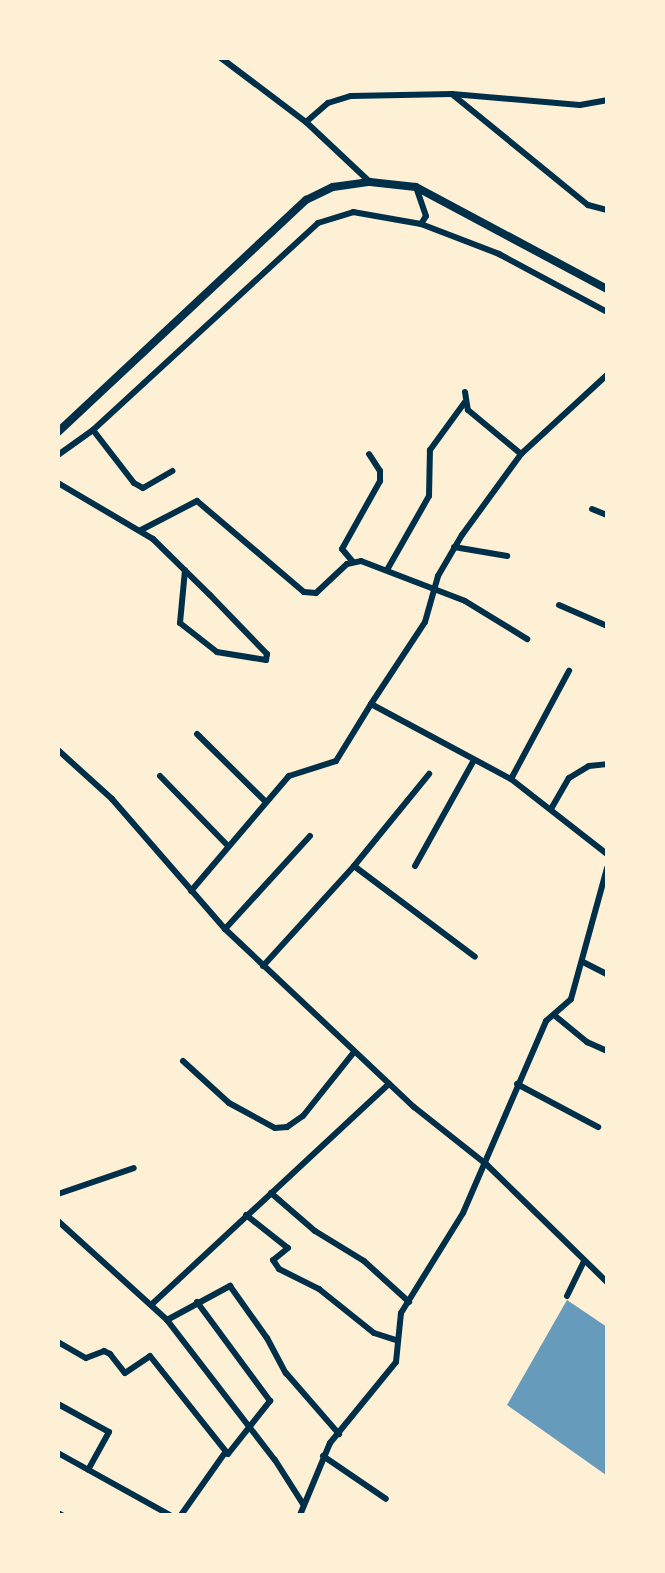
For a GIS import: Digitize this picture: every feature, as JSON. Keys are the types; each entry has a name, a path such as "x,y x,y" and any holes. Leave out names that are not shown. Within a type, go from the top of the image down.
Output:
{"main road":[{"path":"58,432 306,200 333,187 370,183 416,187 607,289"}],"street":[{"path":"221,58 306,122 370,183"},
{"path":"306,122 328,103 351,96 452,94 546,104 607,100"},
{"path":"452,94 588,205 607,210"},
{"path":"416,187 426,216 421,223"},
{"path":"58,455 93,430 318,223 353,212 421,223 499,254 607,312"},
{"path":"191,891 289,776 336,761 425,622 435,588 454,547 521,454 607,375"},
{"path":"387,570 429,496 430,450 464,402 465,392"},
{"path":"464,402 483,425 521,454"},
{"path":"93,430 134,483 143,488 172,471"},
{"path":"369,454 380,471 380,481 342,550 353,562 387,570 465,601 527,639"},
{"path":"58,483 141,530 185,570 267,654 266,660 218,652 180,623 185,570"},
{"path":"141,530 197,501 293,586 310,594 353,562"},
{"path":"592,509 607,515"},
{"path":"454,547 507,556"},
{"path":"559,605 607,626"},
{"path":"511,779 569,671"},
{"path":"371,704 473,762 511,779 607,854"},
{"path":"197,734 266,803"},
{"path":"58,750 58,756"},
{"path":"58,750 112,799 225,929 263,966 389,1084 486,1164 607,1282"},
{"path":"415,866 473,762"},
{"path":"551,809 569,778 589,766 607,764"},
{"path":"263,966 354,866 429,774"},
{"path":"160,776 228,846"},
{"path":"225,929 310,836"},
{"path":"354,866 475,957"},
{"path":"300,1515 323,1456 388,1377 396,1362 397,1324 463,1213 546,1021 571,999 607,868"},
{"path":"598,902 607,906"},
{"path":"583,962 607,974"},
{"path":"554,1015 587,1042 607,1051"},
{"path":"183,1061 229,1103 275,1128 287,1127 303,1116 354,1052"},
{"path":"151,1305 389,1084"},
{"path":"517,1084 598,1127"},
{"path":"58,1194 135,1168"},
{"path":"271,1193 314,1231 364,1261 409,1302"},
{"path":"246,1215 288,1248 273,1260 279,1269 319,1289 374,1334 398,1341"},
{"path":"58,1221 167,1320 303,1504"},
{"path":"567,1296 584,1261"},
{"path":"167,1320 225,1286 233,1289 285,1373 339,1434"},
{"path":"181,1515 223,1454 250,1430 269,1397 197,1302"},
{"path":"58,1342 86,1358 104,1351 110,1354 125,1373 150,1356 223,1454"},
{"path":"58,1404 109,1432 88,1470"},
{"path":"58,1453 170,1515"},
{"path":"323,1456 386,1499"}],"water":[{"path":"567,1300 607,1327 606,1475 507,1405"}]}
